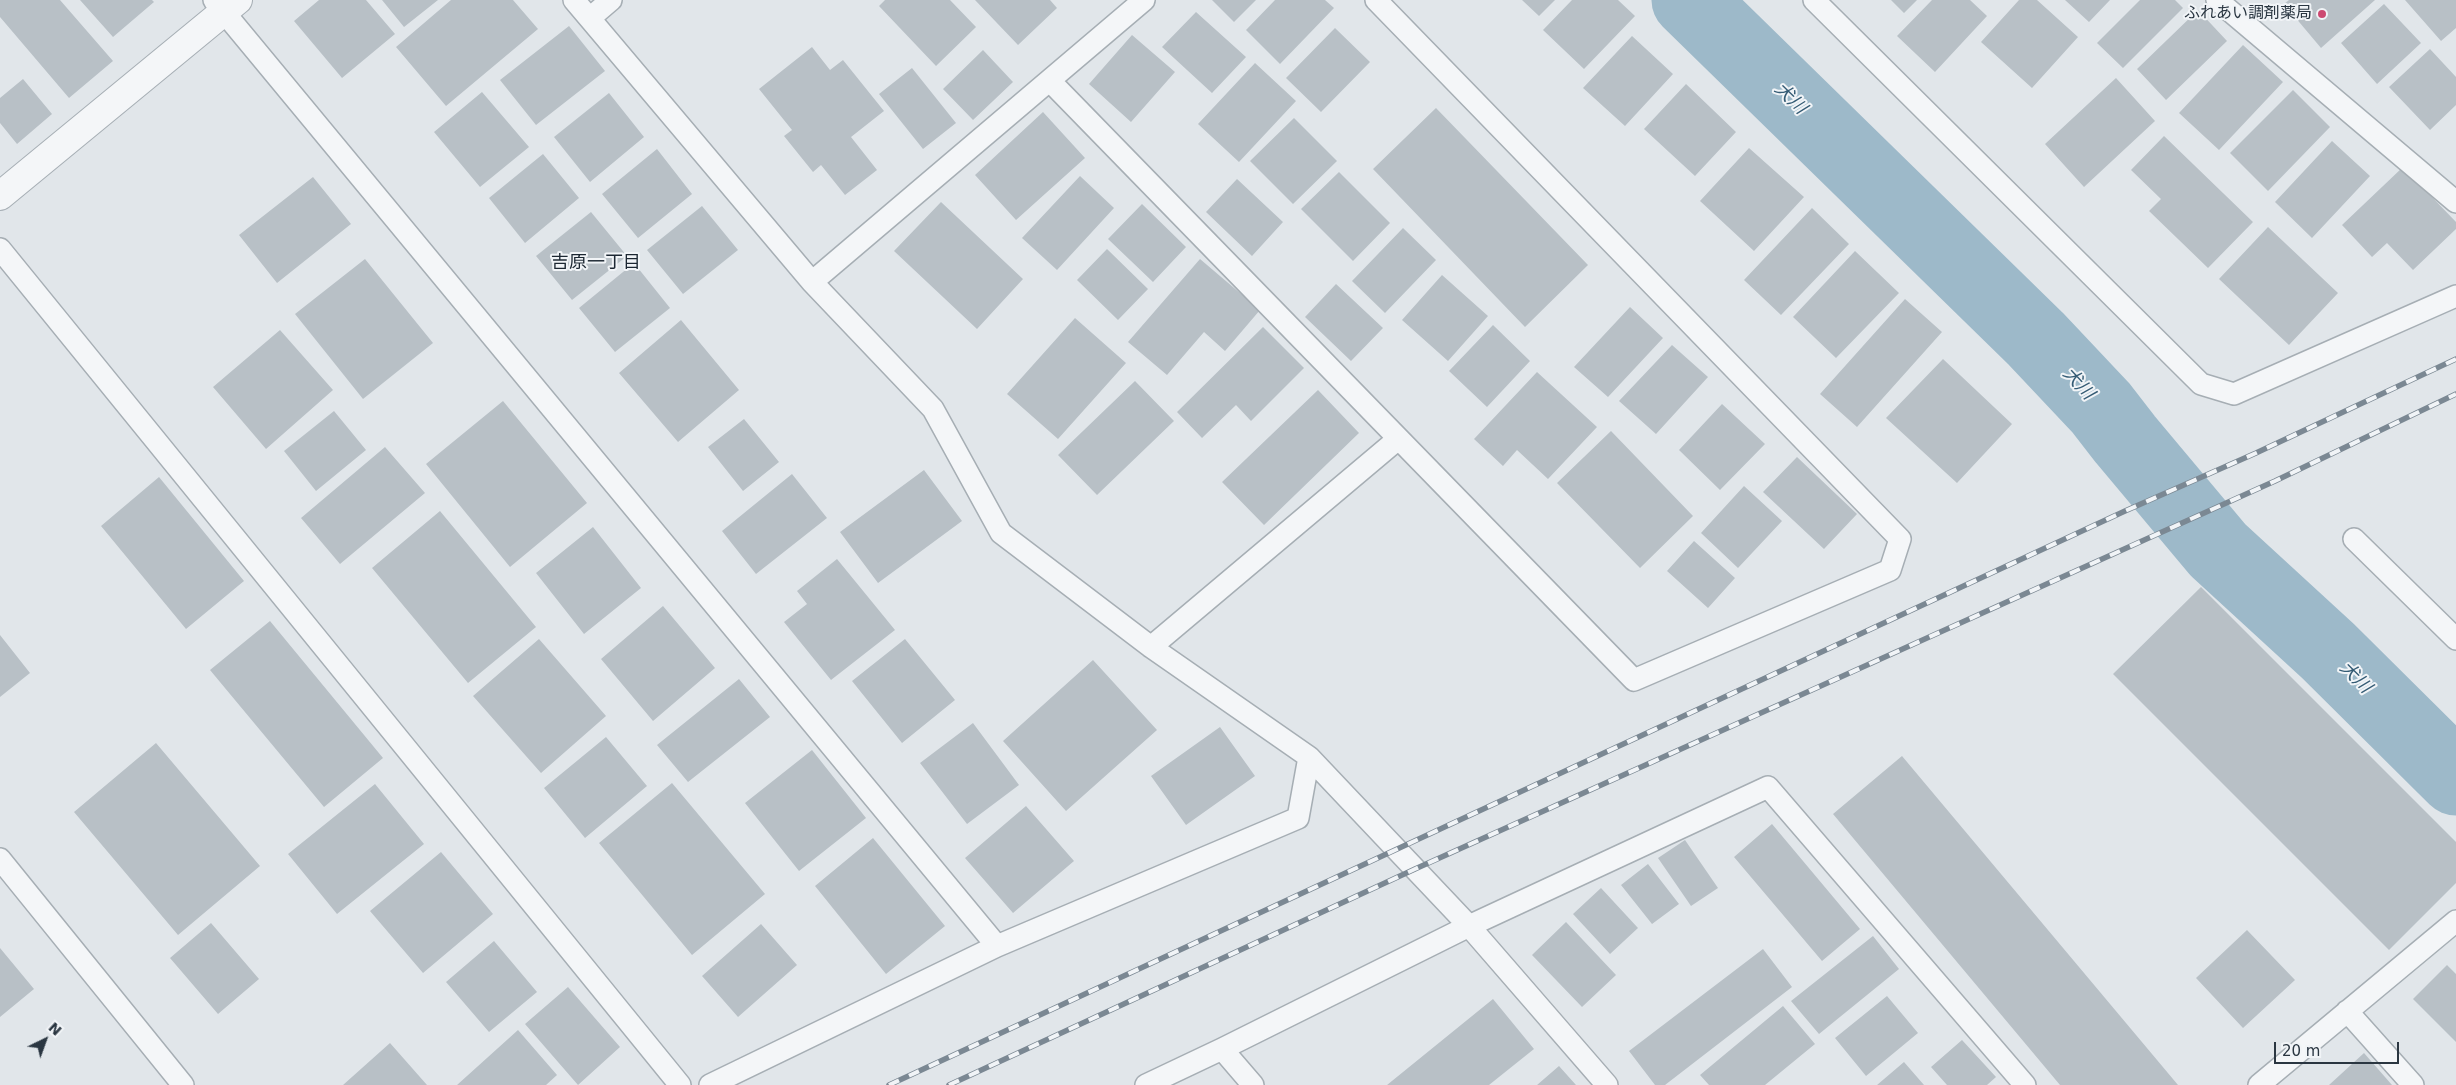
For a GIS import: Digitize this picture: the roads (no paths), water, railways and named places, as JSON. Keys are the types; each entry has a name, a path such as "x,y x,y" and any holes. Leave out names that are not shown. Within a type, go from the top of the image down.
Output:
{"street":[{"path":"0,196 225,4"}],"lane":[{"path":"574,0 812,282 933,410 1001,533 1151,647 1309,756 1469,926 1606,1085"},
{"path":"590,18 611,0"},
{"path":"812,282 1144,0"},
{"path":"1050,81 1634,680 1890,570 1900,539 1376,0"},
{"path":"1814,0 2201,384 2234,394 2456,296"},
{"path":"2220,1 2456,202"},
{"path":"225,4 997,946"},
{"path":"0,249 680,1085"},
{"path":"1151,647 1398,439"},
{"path":"2354,539 2456,639"},
{"path":"710,1085 997,946 1298,818 1309,756"},
{"path":"1146,1085 1469,926 1768,787 2025,1085"},
{"path":"0,858 183,1085"},
{"path":"2259,1085 2456,921"},
{"path":"2347,1011 2413,1085"},
{"path":"1222,1049 1253,1085"}],"waterway":[{"name":"犬川","path":"1689,0 2036,339 2101,408 2218,550 2328,651 2456,778"}],"railway":[{"path":"889,1085 2456,359"},
{"path":"949,1085 1415,869 2275,481 2456,394"}],"place":[{"name":"ふれあい調剤薬局","path":"2322,14"}],"district":[{"name":"吉原一丁目","path":"596,263"}]}
